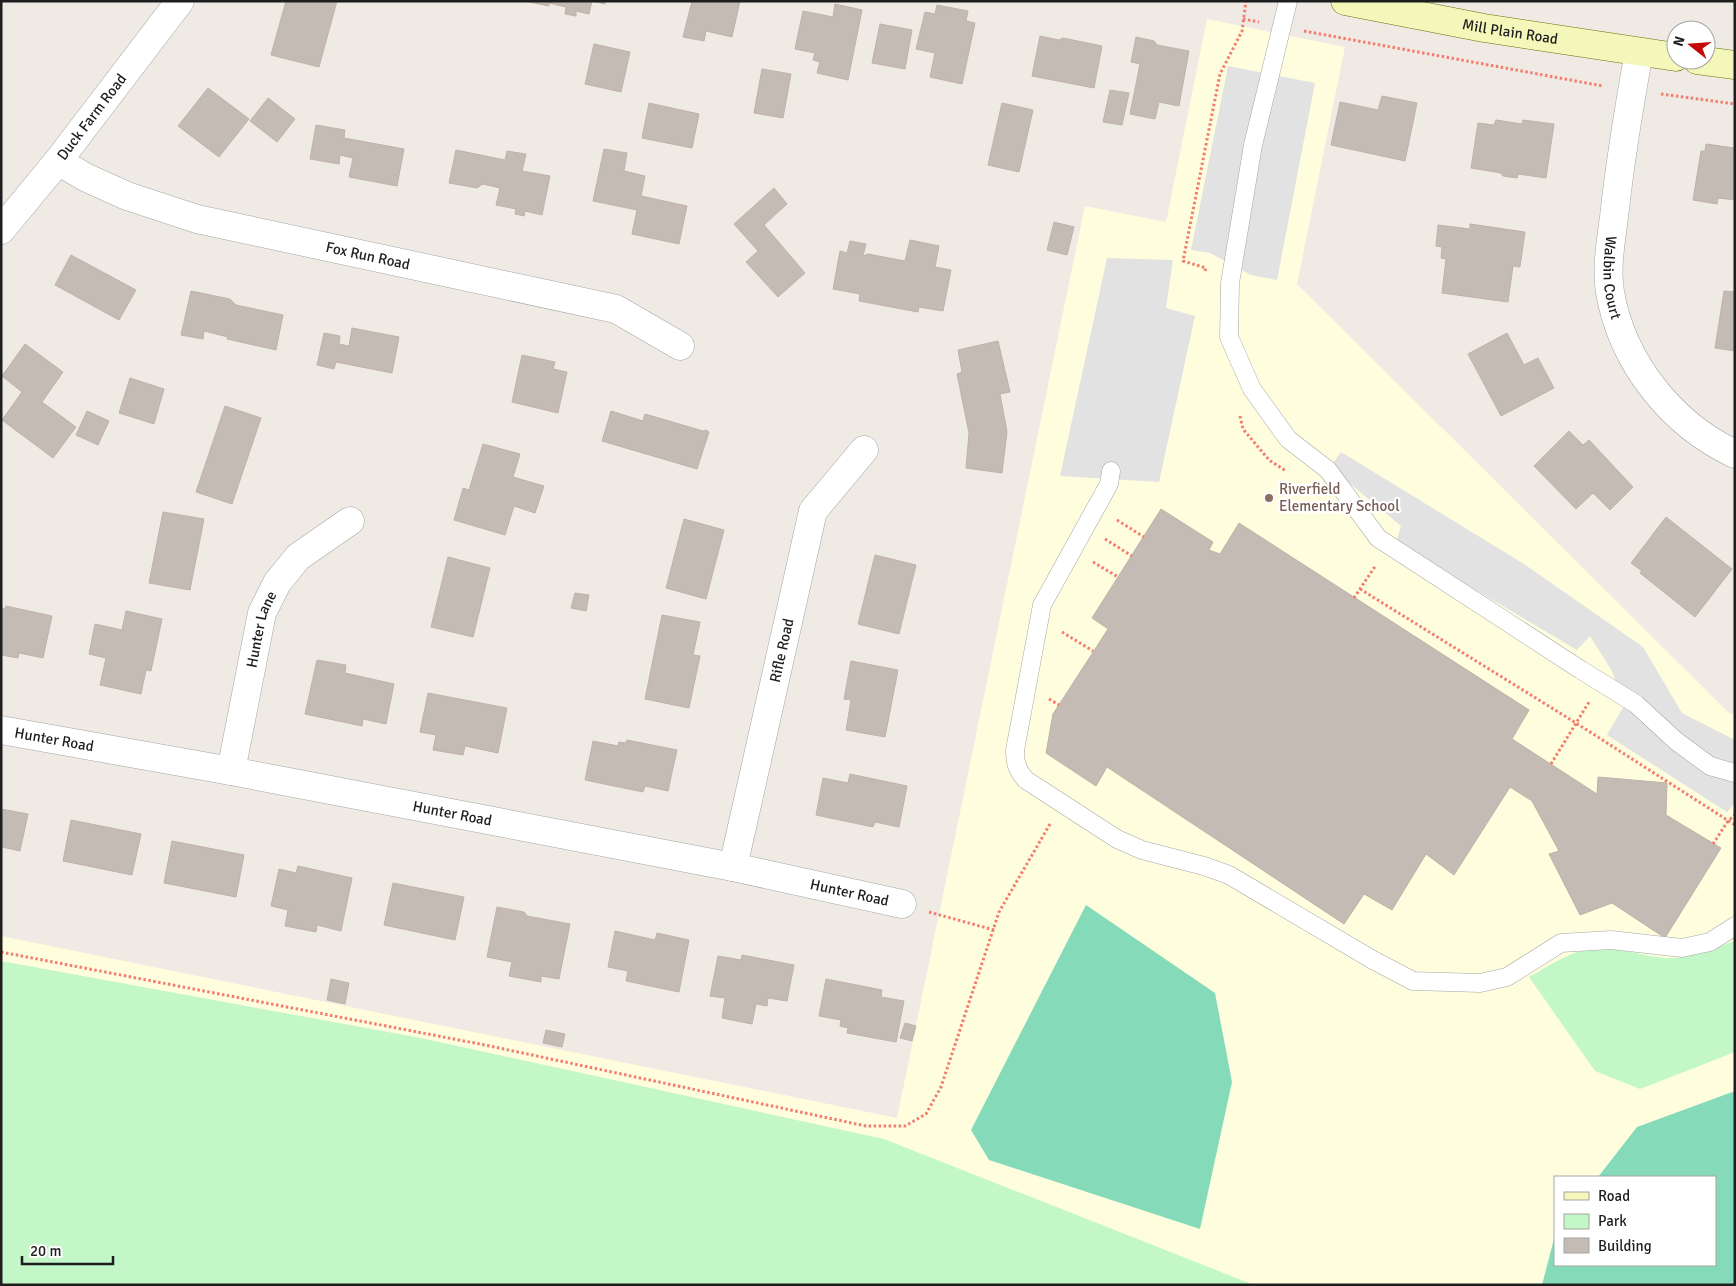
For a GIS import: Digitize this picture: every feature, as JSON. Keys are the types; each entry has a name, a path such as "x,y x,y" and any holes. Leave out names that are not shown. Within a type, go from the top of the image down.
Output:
{"main road":[{"name":"Mill Plain Road","path":"1345,1 1484,28 1666,56"},
{"path":"1716,62 1735,65"}],"street":[{"name":"Duck Farm Road","path":"1,230 58,161 180,1"},
{"name":"Walbin Court","path":"1640,52 1617,190 1609,256 1610,291 1618,323 1636,364 1660,399 1693,429 1735,454"},
{"name":"Fox Run Road","path":"58,161 85,177 127,196 197,218 616,310 680,346"},
{"name":"Rifle Road","path":"733,867 813,511 864,450"},
{"name":"Hunter Lane","path":"232,772 262,613 277,583 298,558 350,520"},
{"name":"Hunter Road","path":"1,730 733,867 902,904"}],"lane":[{"path":"1288,1 1253,145 1230,283 1229,337 1252,389 1288,439 1328,470 1378,538 1636,704 1676,741 1710,766 1735,773"},
{"path":"1111,471 1109,484 1042,605 1015,750 1015,762 1026,780 1117,839 1142,850 1230,874 1413,982 1480,983 1507,977 1561,943 1611,940 1682,948 1710,942 1735,926"}],"path":[{"path":"1205,273 1206,268 1182,261 1220,74 1242,31 1246,1"},
{"path":"1243,19 1632,91 1735,104"},
{"path":"1236,409 1243,429 1269,460 1294,477"},
{"path":"1097,507 1144,536"},
{"path":"1086,528 1132,556"},
{"path":"1354,598 1378,562"},
{"path":"1360,588 1576,723 1735,826"},
{"path":"1040,619 1094,651"},
{"path":"1551,764 1590,700"},
{"path":"1,952 485,1045 866,1126 905,1126 926,1114 941,1086 999,912 1062,803"},
{"path":"1714,844 1728,821 1735,815"},
{"path":"902,904 994,930"}],"shaded area":[{"name":"Riverfield Elementary School","path":"1207,19 1345,47 1297,284 1729,713 1735,714 1735,1285 1,1285 1,936 897,1118 1085,206 1166,222"},
{"path":"1228,66 1315,83 1277,280 1251,275 1210,253 1191,250"},
{"path":"1107,258 1173,260 1166,308 1195,316 1159,482 1060,476"},
{"path":"1341,452 1524,564 1643,647 1682,713 1735,740 1735,803 1727,812 1607,735 1624,706 1612,671 1590,636 1577,650 1396,543 1401,526 1330,467"}],"green space":[{"path":"1086,905 1215,993 1232,1082 1200,1229 989,1160 971,1130"},
{"path":"1735,941 1735,1052 1640,1089 1595,1071 1529,977 1561,959 1587,949 1612,948 1655,957 1673,958 1700,953"},
{"path":"1,961 421,1038 884,1139 1254,1285 1,1285"},
{"path":"1735,1091 1735,1285 1542,1285 1554,1239 1554,1266 1716,1266 1716,1176 1599,1176 1637,1127"}],"building":[{"path":"286,1 337,1 319,67 271,55"},
{"path":"592,1 589,14 576,11 576,16 565,14 566,7 549,3 549,6 529,2"},
{"path":"593,1 605,1 605,4"},
{"path":"692,1 740,1 732,37 706,31 704,41 683,37"},
{"path":"835,4 862,10 848,80 817,73 820,62 813,60 815,53 795,49 803,11 833,17"},
{"path":"937,5 968,11 966,21 975,23 962,84 930,77 935,53 916,49 925,12 935,14"},
{"path":"880,24 912,30 905,69 872,63"},
{"path":"1040,36 1059,40 1063,38 1102,46 1094,88 1032,76"},
{"path":"1136,37 1154,41 1157,45 1189,51 1179,106 1159,102 1155,119 1130,114 1140,64 1131,62"},
{"path":"594,44 630,52 621,92 585,84"},
{"path":"762,69 791,74 783,118 754,113"},
{"path":"208,88 249,119 219,157 178,126"},
{"path":"1110,90 1129,93 1122,125 1103,122"},
{"path":"1382,96 1417,103 1405,161 1331,145 1340,102 1378,110"},
{"path":"268,98 295,119 277,142 250,121"},
{"path":"649,103 699,114 692,148 642,138"},
{"path":"1002,103 1033,110 1019,172 988,165"},
{"path":"1496,120 1522,124 1523,120 1554,124 1546,178 1518,174 1517,178 1471,168 1478,123 1494,125"},
{"path":"316,125 345,130 344,138 404,149 397,186 349,177 353,158 340,155 339,164 310,159"},
{"path":"1706,144 1735,148 1735,200 1718,198 1717,204 1693,200 1701,151 1705,151"},
{"path":"604,149 627,153 624,171 645,176 641,196 687,206 679,244 632,234 637,210 593,201"},
{"path":"456,150 505,160 507,151 526,154 522,171 550,176 542,215 525,211 524,216 515,214 516,209 496,205 500,188 483,184 477,188 449,183"},
{"path":"774,188 787,204 764,225 805,273 778,297 746,262 758,251 734,224"},
{"path":"1054,222 1074,227 1067,255 1047,250"},
{"path":"1470,224 1525,232 1520,267 1513,266 1508,302 1442,293 1446,259 1441,258 1442,247 1436,246 1438,225 1470,229"},
{"path":"910,240 939,246 935,267 951,270 943,311 919,307 918,312 859,301 860,294 833,289 840,251 847,253 850,241 866,244 863,256 868,254 905,261"},
{"path":"71,255 136,290 119,320 55,285"},
{"path":"191,291 230,299 236,305 283,315 276,350 227,339 228,337 204,331 203,339 181,335"},
{"path":"1724,291 1735,292 1735,351 1715,348"},
{"path":"352,328 399,337 392,373 336,362 334,369 317,365 324,333 340,336 339,344 349,346"},
{"path":"1507,333 1524,365 1538,358 1554,388 1501,416 1468,354"},
{"path":"998,341 1010,392 1000,394 1007,432 1002,473 966,468 969,433 957,374 962,372 958,350"},
{"path":"25,344 63,372 42,402 76,427 53,458 2,420 22,392 2,376"},
{"path":"522,355 555,362 553,369 567,372 558,413 512,402"},
{"path":"130,378 164,389 154,424 119,413"},
{"path":"225,406 261,418 232,504 196,492"},
{"path":"87,411 109,421 98,445 76,435"},
{"path":"611,411 643,421 645,414 709,432 697,469 602,441"},
{"path":"1569,431 1583,445 1589,440 1633,487 1610,510 1593,493 1576,509 1534,466"},
{"path":"483,444 520,454 513,477 544,486 535,513 514,506 505,535 454,520 463,488 469,490"},
{"path":"1161,509 1213,542 1209,550 1220,554 1239,523 1529,710 1512,739 1597,794 1598,777 1667,783 1666,815 1721,848 1665,938 1612,903 1580,915 1549,854 1559,851 1532,801 1510,787 1454,875 1426,854 1392,910 1364,894 1344,924 1107,767 1096,786 1046,753 1053,714 1108,629 1092,618"},
{"path":"163,512 204,519 190,590 149,583"},
{"path":"1666,517 1732,569 1695,617 1640,573 1642,571 1631,563"},
{"path":"684,519 724,530 706,599 666,588"},
{"path":"875,555 916,565 899,634 858,624"},
{"path":"448,557 490,568 473,637 431,627"},
{"path":"575,593 589,595 586,611 571,608"},
{"path":"6,606 52,616 43,658 19,653 18,658 1,655 1,608 5,609"},
{"path":"126,611 162,619 151,671 146,670 141,694 100,685 106,658 89,654 95,624 122,630"},
{"path":"662,615 700,622 693,655 700,656 689,708 645,699"},
{"path":"317,660 346,665 345,673 394,684 386,724 363,719 362,726 305,714"},
{"path":"851,661 898,670 885,737 846,730 851,700 844,699"},
{"path":"428,693 507,708 498,753 465,746 463,755 433,750 436,735 420,732"},
{"path":"627,740 677,750 668,791 645,786 643,792 585,780 593,741 618,746 619,742 626,743"},
{"path":"850,774 907,786 899,827 875,822 873,827 816,815 823,778 848,783"},
{"path":"1,809 28,814 20,851 2,847 1,854"},
{"path":"71,820 141,834 132,875 63,861"},
{"path":"172,841 244,855 236,897 164,883"},
{"path":"298,866 352,878 341,931 317,925 316,932 285,926 288,910 271,906 279,869 296,873"},
{"path":"393,883 464,897 455,940 384,925"},
{"path":"497,907 524,912 527,916 570,924 559,979 541,976 541,982 509,976 512,962 487,957"},
{"path":"615,931 655,940 657,933 689,940 679,992 626,981 628,971 608,967"},
{"path":"742,955 794,965 787,1001 768,998 767,1006 756,1004 752,1024 722,1018 725,998 710,996 718,956 741,960"},
{"path":"331,979 349,983 345,1004 327,1000"},
{"path":"826,979 882,990 881,997 904,1001 896,1042 847,1033 848,1028 840,1026 841,1020 819,1016"},
{"path":"905,1023 916,1026 912,1041 900,1038"},
{"path":"546,1030 565,1034 562,1047 543,1043"}],"place":[{"name":"Riverfield Elementary School","path":"1269,498"}]}
